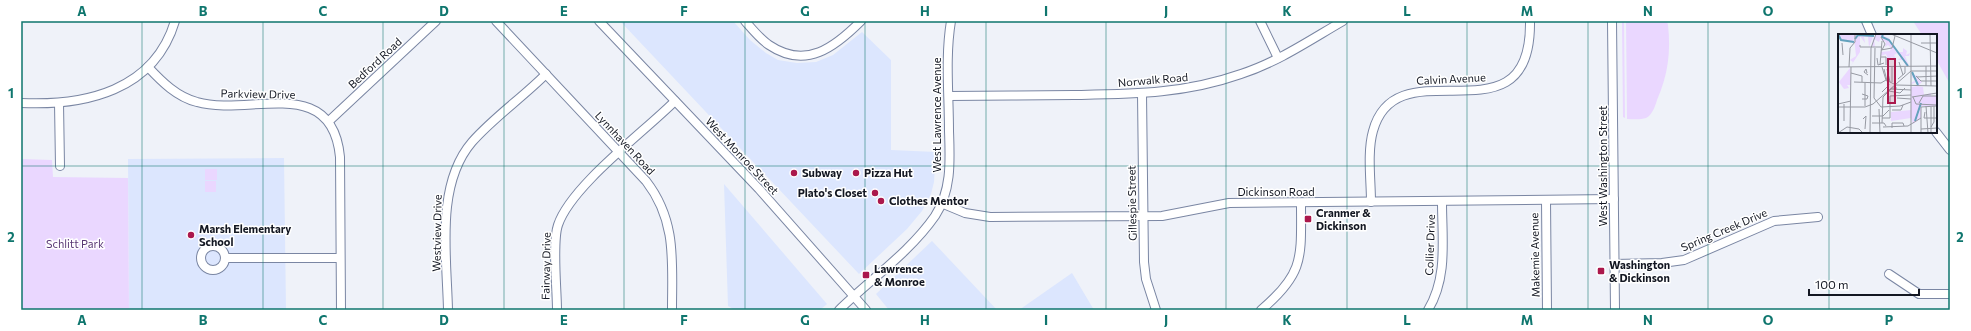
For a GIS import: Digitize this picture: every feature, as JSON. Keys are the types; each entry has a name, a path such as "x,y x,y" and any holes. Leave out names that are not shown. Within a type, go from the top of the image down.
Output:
{"street":[{"path":"21,103 59,103 84,100 116,90 148,68 164,47 175,21"},
{"name":"Bedford Road","path":"329,121 436,21"},
{"name":"Lynnhaven Road","path":"496,21 656,194 666,218 671,247 672,310"},
{"name":"West Monroe Street","path":"599,21 759,189 866,310"},
{"path":"745,21 770,46 789,54 800,55 823,52 834,46 862,21"},
{"name":"West Lawrence Avenue","path":"839,310 921,233 935,215 941,203 950,169 948,51 951,21"},
{"path":"1260,21 1278,58"},
{"name":"Norwalk Road","path":"949,96 1142,94 1206,85 1243,74 1278,58 1343,21"},
{"name":"Calvin Avenue","path":"1372,202 1373,132 1382,113 1394,100 1414,92 1486,89 1504,84 1519,71 1526,60 1530,46 1530,21"},
{"name":"West Washington Street","path":"1612,21 1615,310"},
{"path":"1866,21 1872,34"},
{"name":"Parkview Drive","path":"148,68 173,91 198,103 293,104 314,110 329,121"},
{"name":"Westview Drive","path":"448,310 447,201 455,171 471,143 546,74"},
{"name":"Gillespie Street","path":"1142,94 1143,217 1146,279 1156,310"},
{"name":"Fairway Drive","path":"557,310 556,241 558,225 582,188 675,101"},
{"path":"59,103 60,166"},
{"path":"329,121 338,142 340,157 341,310"},
{"path":"1937,133 1950,150"},
{"name":"Dickinson Road","path":"941,203 965,213 990,217 1143,217 1181,214 1205,207 1229,203 1442,202 1614,199"},
{"name":"Makemie Avenue","path":"1546,200 1547,310"},
{"name":"Collier Drive","path":"1428,310 1437,290 1442,268 1442,202"},
{"path":"1261,310 1280,294 1295,271 1302,244 1301,203"},
{"name":"Spring Creek Drive","path":"1614,264 1662,263 1684,260 1768,223 1789,218 1818,218"},
{"path":"226,258 340,258"},
{"path":"1889,274 1919,294 1950,294"}],"shaded area":[{"path":"620,21 733,21 750,40 766,53 778,60 797,63 816,62 833,55 862,32 891,60 891,150 936,152 934,182 931,194 922,211 907,229 859,274"},
{"path":"284,158 286,310 129,310 128,159"},
{"path":"724,184 827,304 820,310 735,310 728,306"},
{"path":"932,241 997,310 889,310 876,294"},
{"path":"1072,273 1094,310 1019,310"}],"green space":[{"path":"1622,21 1624,21 1625,118 1623,117"},
{"path":"1626,21 1667,21 1668,25 1669,54 1664,82 1653,110 1648,117 1644,119 1627,119"},
{"path":"1913,21 1950,21 1950,84 1937,61 1937,34 1921,34"},
{"name":"Schlitt Park","path":"21,159 52,160 53,177 128,178 129,310 21,310"},
{"path":"205,169 217,169 217,180 205,180"},
{"path":"205,181 216,181 216,192 205,192"}],"place":[{"name":"Subway","path":"794,173"},
{"name":"Pizza Hut","path":"856,173"},
{"name":"Plato's Closet","path":"875,193"},
{"name":"Clothes Mentor","path":"881,201"},
{"name":"Cranmer & Dickinson","path":"1308,219"},
{"name":"Marsh Elementary School","path":"191,235"},
{"name":"Washington & Dickinson","path":"1601,271"},
{"name":"Lawrence & Monroe","path":"866,275"}]}
